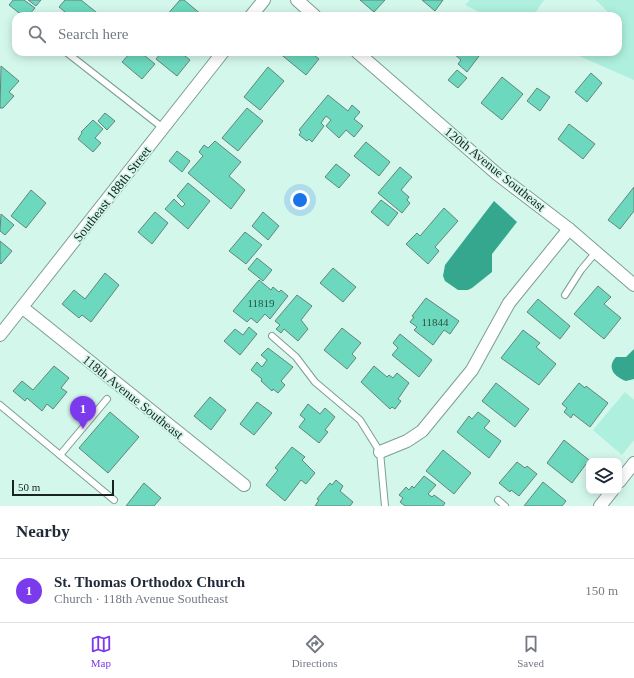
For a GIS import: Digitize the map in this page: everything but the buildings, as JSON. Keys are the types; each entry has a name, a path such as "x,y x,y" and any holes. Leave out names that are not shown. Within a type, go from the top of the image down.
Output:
{"street":[{"path":"254,12 264,0"},
{"path":"297,0 310,12"},
{"name":"Southeast 188th Street","path":"0,335 23,308 220,56"},
{"name":"120th Avenue Southeast","path":"362,56 497,174 569,229 634,285"},
{"path":"380,452 407,441 422,431 472,370 509,303 569,229"},
{"name":"118th Avenue Southeast","path":"23,308 244,486"},
{"path":"622,478 634,464"},
{"path":"600,506 610,494"}],"lane":[{"path":"71,56 163,128"},
{"path":"565,296 581,270 596,252"},
{"path":"272,336 296,357 315,382 360,420 380,452 385,506"},
{"path":"60,455 106,399"},
{"path":"0,405 114,500"},
{"path":"498,500 505,506"}],"shaded area":[{"path":"470,0 544,0 536,12 479,12 465,5"},
{"path":"596,0 634,0 634,80 579,56 622,56 622,12 608,12"},
{"path":"494,201 517,222 492,254 492,272 472,288 468,290 458,290 445,281 443,276 445,265"},
{"path":"634,349 634,379 626,381 615,375 613,372 613,361 616,357 626,357"},
{"path":"625,392 634,400 634,440 622,455 593,430"}],"place":[{"name":"St. Thomas Orthodox Church","path":"83,429"}]}
